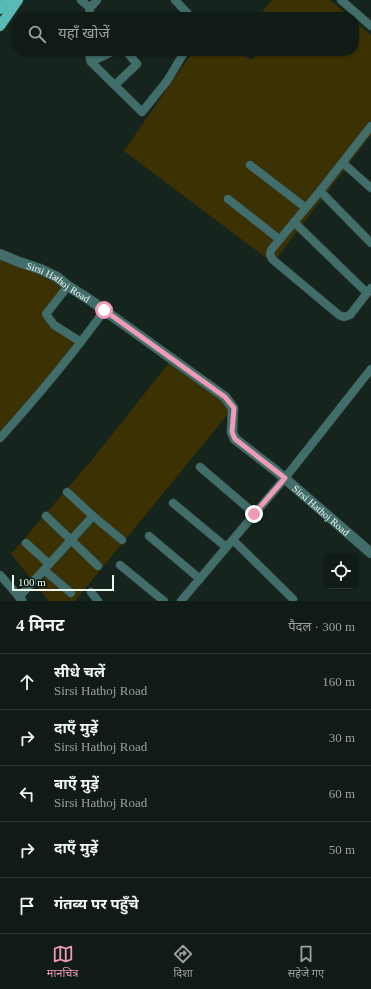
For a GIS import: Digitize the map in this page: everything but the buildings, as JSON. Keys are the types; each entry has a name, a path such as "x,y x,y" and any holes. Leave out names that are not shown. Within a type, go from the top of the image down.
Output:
{"main road":[{"path":"0,10 7,0"},
{"path":"0,26 18,0"}],"street":[{"path":"81,0 90,8"},
{"path":"90,12 90,8 97,0"},
{"path":"175,0 186,12"},
{"path":"341,0 355,12"},
{"path":"359,16 371,26"},
{"path":"90,56 92,62 142,112 167,81 182,56"},
{"path":"92,62 104,56"},
{"path":"115,85 137,64 130,56"},
{"path":"294,222 369,291 350,315 344,317 339,315 272,259 270,254 271,250 279,239 370,131"},
{"path":"343,163 371,188"},
{"path":"250,165 306,208"},
{"path":"320,191 371,243"},
{"path":"228,199 279,239"},
{"name":"Sirsi Hathoj Road","path":"0,254 57,277 225,397 234,408 232,432 235,439 285,478 371,553"},
{"path":"68,286 46,314 54,325 81,342"},
{"path":"0,438 81,342 104,310"},
{"path":"181,601 285,478 371,369"},
{"path":"200,467 254,514"},
{"path":"67,492 122,540"},
{"path":"173,503 226,548"},
{"path":"46,516 98,566"},
{"path":"0,575 21,599 47,567 93,516"},
{"path":"149,536 200,579"},
{"path":"233,540 293,599"},
{"path":"26,543 71,593"},
{"path":"120,565 164,601"},
{"path":"91,592 98,601"}],"shaded area":[{"path":"272,0 330,0 344,12 262,12"},
{"path":"359,25 371,35 371,135 273,263 124,151 190,56 245,56 251,60 256,56 359,56"},
{"path":"0,254 68,286 46,314 81,342 0,438"},
{"path":"172,359 233,408 75,601 49,601 11,554 91,461"}],"route":[{"path":"104,310 225,397 234,408 232,432 235,439 285,478 254,514"}]}
